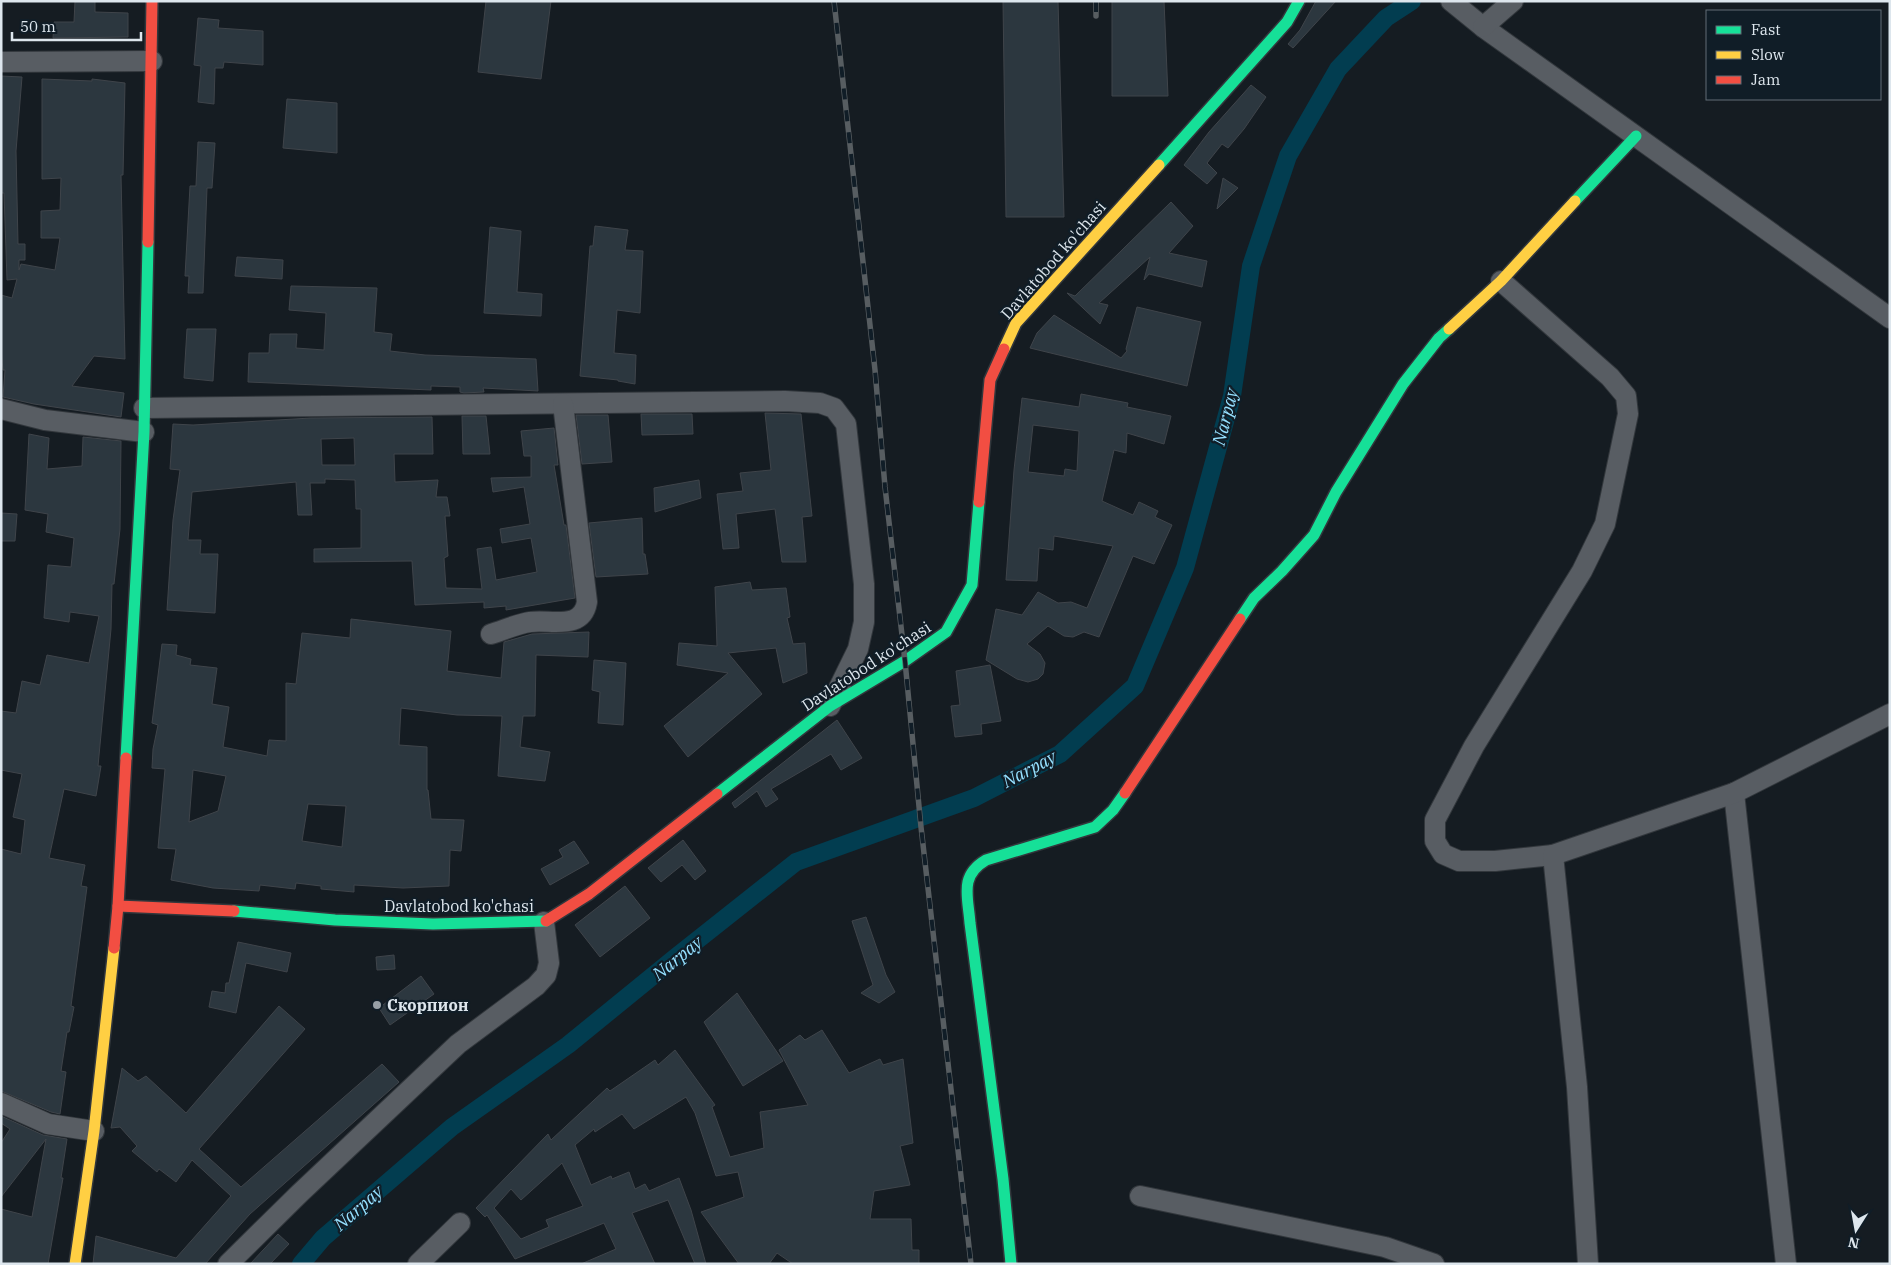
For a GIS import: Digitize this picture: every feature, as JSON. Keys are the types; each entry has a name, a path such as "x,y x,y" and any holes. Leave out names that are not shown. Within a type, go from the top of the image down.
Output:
{"street":[{"path":"75,1264 94,1131 118,906 144,432 152,1"},
{"name":"Davlatobod ko'chasi","path":"118,906 232,910 335,920 433,924 544,922 588,894 830,706 905,661 946,632 972,584 990,380 1016,323 1286,22 1299,1"},
{"path":"1483,27 1513,1"},
{"path":"1454,4 1483,27 1890,318"},
{"path":"1,62 152,61"},
{"path":"1011,1264 1003,1180 970,923 967,882 974,867 986,860 1094,826 1113,810 1254,598 1282,571 1314,535 1336,492 1403,384 1439,338 1501,281 1636,136"},
{"path":"1501,281 1610,377 1626,396 1628,414 1605,524 1582,571 1474,746 1435,820 1435,841 1443,854 1459,861 1495,861 1553,855 1734,793 1890,714"},
{"path":"144,408 785,401 820,403 834,408 846,424 864,584 864,622 858,649 830,706"},
{"path":"492,634 530,622 564,622 578,618 585,612 587,602 563,404"},
{"path":"1,409 45,420 144,432"},
{"path":"1734,793 1786,1264"},
{"path":"1553,855 1577,1086 1588,1264"},
{"path":"228,1264 299,1194 458,1044 546,975 550,963 544,922"},
{"path":"1,1103 48,1124 94,1131"},
{"path":"1140,1196 1385,1247 1434,1264"},
{"path":"418,1264 460,1223"}],"building":[{"path":"75,1 95,1 95,12 128,13 128,37 53,38 54,22 74,22"},
{"path":"486,1 551,1 541,79 478,72"},
{"path":"1003,1 1058,1 1064,217 1006,217"},
{"path":"1112,1 1164,1 1168,96 1112,96"},
{"path":"1316,1 1336,1 1293,48 1288,44 1300,30"},
{"path":"198,18 219,20 218,28 263,31 263,65 224,62 223,68 215,68 214,104 198,102 201,66 194,65"},
{"path":"1,76 22,77 16,151 18,244 25,244 25,260 19,260 19,270 21,264 55,270 60,238 41,238 41,211 60,210 61,178 42,179 42,79 92,81 92,79 125,83 123,175 121,175 125,359 94,356 72,386 124,393 121,417 34,404 3,397 5,370 3,370 1,349 1,295 12,298 17,279 7,280 4,193 1,193"},
{"path":"1251,85 1266,97 1228,148 1222,144 1207,163 1217,173 1207,184 1184,165 1209,132"},
{"path":"287,99 337,103 337,153 283,148"},
{"path":"198,142 215,143 212,188 207,188 203,293 188,293 189,276 185,276 190,186 196,186"},
{"path":"1223,178 1238,188 1217,209"},
{"path":"1171,202 1193,226 1169,253 1207,261 1202,287 1149,274 1144,280 1150,257 1099,303 1108,305 1100,324 1067,293 1075,296"},
{"path":"595,226 628,230 625,250 643,251 640,313 617,310 614,353 636,355 635,384 618,380 580,376 590,246 593,246"},
{"path":"490,227 521,231 517,292 542,294 541,316 484,313"},
{"path":"237,257 283,260 282,279 235,276"},
{"path":"291,286 377,288 374,332 392,334 390,351 425,355 536,359 538,391 483,388 484,392 464,393 460,392 460,387 431,386 431,390 248,382 249,353 269,353 270,334 297,334 296,348 324,350 326,313 289,310"},
{"path":"1137,307 1201,322 1187,386 1030,348 1037,333 1054,315 1121,358 1127,351"},
{"path":"187,329 216,329 213,381 184,378"},
{"path":"1081,394 1128,403 1127,407 1171,416 1164,444 1127,433 1126,453 1114,450 1102,501 1133,515 1139,502 1158,511 1155,517 1172,525 1154,564 1133,556 1099,637 1084,632 1073,637 1064,636 1048,626 1027,644 1040,654 1045,663 1043,674 1038,679 1028,682 1017,679 986,660 996,609 1022,615 1038,592 1058,603 1071,602 1087,608 1113,546 1054,536 1053,550 1039,548 1037,581 1006,580 1014,470 1022,398 1079,407","holes":["1033,425 1079,431 1077,471 1065,469 1064,476 1028,472"]},
{"path":"765,413 801,414 812,516 802,517 806,562 782,562 775,509 736,514 739,548 723,549 717,494 743,491 740,473 771,470"},
{"path":"641,414 692,414 693,434 642,435"},
{"path":"576,415 608,415 612,462 582,464"},
{"path":"462,416 486,416 490,454 463,454"},
{"path":"432,417 433,454 394,454 395,482 438,480 436,497 447,497 450,516 445,516 448,556 444,558 446,588 482,589 477,549 491,547 496,580 537,572 531,538 502,543 500,529 530,524 524,487 493,492 491,478 531,477 531,456 524,456 521,431 554,428 558,465 554,465 564,525 566,525 575,598 506,610 506,606 484,608 484,602 415,605 412,561 314,562 314,549 361,548 361,509 356,509 355,480 325,479 325,483 310,483 312,515 298,515 296,482 192,492 188,540 201,540 200,554 218,554 215,613 167,610 173,520 180,470 170,469 173,424 193,425 311,418","holes":["354,438 355,465 322,465 321,439"]},
{"path":"29,434 49,438 47,469 82,466 83,437 121,441 120,529 114,584 112,584 111,629 98,766 101,766 96,796 64,789 49,858 85,865 81,886 87,887 71,1006 74,1007 69,1032 67,1032 61,1071 66,1072 60,1114 1,1091 1,849 21,854 25,820 13,817 22,774 1,770 1,711 16,713 22,681 40,685 47,655 89,663 99,616 70,612 69,622 44,618 48,565 71,567 74,538 46,532 48,514 25,510"},
{"path":"699,480 701,498 655,512 654,488"},
{"path":"1,513 17,514 15,541 1,541"},
{"path":"642,518 643,554 645,554 648,574 596,577 589,523"},
{"path":"750,582 752,590 786,588 790,617 787,618 793,644 805,643 807,673 783,683 776,648 728,653 762,694 688,757 664,726 728,673 677,665 679,643 717,646 715,587"},
{"path":"351,619 451,631 447,671 501,678 504,642 532,634 589,632 588,657 536,655 535,716 523,716 520,747 550,752 545,781 498,776 502,716 457,715 401,708 399,745 427,747 427,790 431,819 464,820 461,851 450,850 449,886 403,888 354,885 354,892 321,889 321,886 296,883 295,889 260,885 259,891 213,888 171,880 176,849 158,848 165,769 152,768 153,749 158,725 152,723 162,644 177,645 176,655 191,659 190,665 217,668 212,704 229,707 223,747 267,756 269,740 286,741 286,683 296,684 302,633 350,638","holes":["193,770 226,776 218,811 189,822","308,804 346,806 342,847 302,841"]},
{"path":"594,660 626,663 623,725 598,723 600,692 592,690"},
{"path":"990,665 1001,721 981,724 982,734 955,737 951,706 960,705 956,671"},
{"path":"837,720 862,758 841,770 831,754 771,789 778,799 766,807 757,791 735,808 732,803"},
{"path":"683,840 706,871 695,880 682,865 661,882 648,868"},
{"path":"574,841 589,863 550,885 541,869 563,857 559,850"},
{"path":"625,886 650,918 600,957 575,925"},
{"path":"866,917 886,975 895,992 879,1003 861,993 873,985 852,921"},
{"path":"238,942 291,953 287,972 246,963 236,1013 209,1007 212,991 225,993 226,983 229,983"},
{"path":"394,955 395,969 377,970 376,957"},
{"path":"421,976 434,994 390,1025 379,1008"},
{"path":"737,993 783,1061 743,1086 704,1022"},
{"path":"279,1006 305,1029 199,1149 241,1187 382,1064 399,1082 250,1214 205,1264 93,1264 96,1236 176,1258 231,1196 192,1160 176,1182 159,1169 157,1172 132,1151 137,1146 120,1127 111,1128 122,1068 138,1081 146,1076 186,1113"},
{"path":"822,1030 849,1073 880,1059 883,1065 903,1059 913,1143 900,1146 910,1185 874,1191 870,1219 911,1219 912,1250 919,1250 919,1264 793,1264 777,1253 769,1264 739,1264 701,1212 744,1197 738,1172 716,1176 695,1113 686,1097 634,1129 622,1114 595,1132 594,1129 575,1145 591,1185 611,1176 612,1179 629,1172 635,1189 645,1184 649,1191 679,1178 691,1210 706,1264 695,1264 668,1200 632,1213 655,1264 581,1264 616,1249 604,1223 515,1259 487,1215 485,1217 476,1208 548,1134 551,1140 607,1088 610,1091 655,1060 658,1065 675,1050 715,1105 712,1107 730,1157 764,1148 760,1112 808,1105 779,1050 800,1035 805,1040","holes":["562,1163 583,1206 546,1220 549,1227 521,1239 494,1208 511,1189 521,1200"]},
{"path":"1,1116 43,1135 67,1139 61,1178 63,1178 48,1264 1,1264 1,1209 32,1217 46,1139 1,1197 1,1143 10,1129 1,1123"},
{"path":"278,1234 289,1244 270,1264 250,1264"}],"waterway":[{"name":"Narpay","path":"301,1264 323,1238 452,1127 568,1045 796,862 974,798 1060,754 1135,686 1185,568 1232,396 1251,266 1288,156 1338,69 1386,18 1412,1"}],"railway":[{"path":"834,1 875,370 885,487 905,661 921,827 971,1264"},
{"path":"1096,1 1096,16"}],"traffic: fast":[{"path":"1159,165 1287,22 1299,1"},
{"path":"1575,201 1636,136"},
{"path":"126,758 144,432 148,242"},
{"path":"1240,619 1254,598 1282,571 1314,535 1336,492 1403,384 1439,338 1449,329"},
{"path":"717,794 830,706 905,661 946,632 972,585 979,502"},
{"path":"1011,1264 1003,1179 967,887 972,873 977,866 986,860 1095,827 1113,810 1125,793"},
{"path":"234,911 335,920 433,924 546,921"}],"traffic: slow":[{"path":"1004,349 1016,323 1159,165"},
{"path":"1449,329 1501,281 1575,201"},
{"path":"75,1264 94,1131 114,948"}],"traffic: jam":[{"path":"148,242 152,1"},
{"path":"979,502 990,380 1004,349"},
{"path":"1125,793 1240,619"},
{"path":"114,948 126,758"},
{"path":"546,921 589,894 717,794"},
{"path":"118,906 234,911"}],"place":[{"name":"Скорпион","path":"377,1005"}]}
